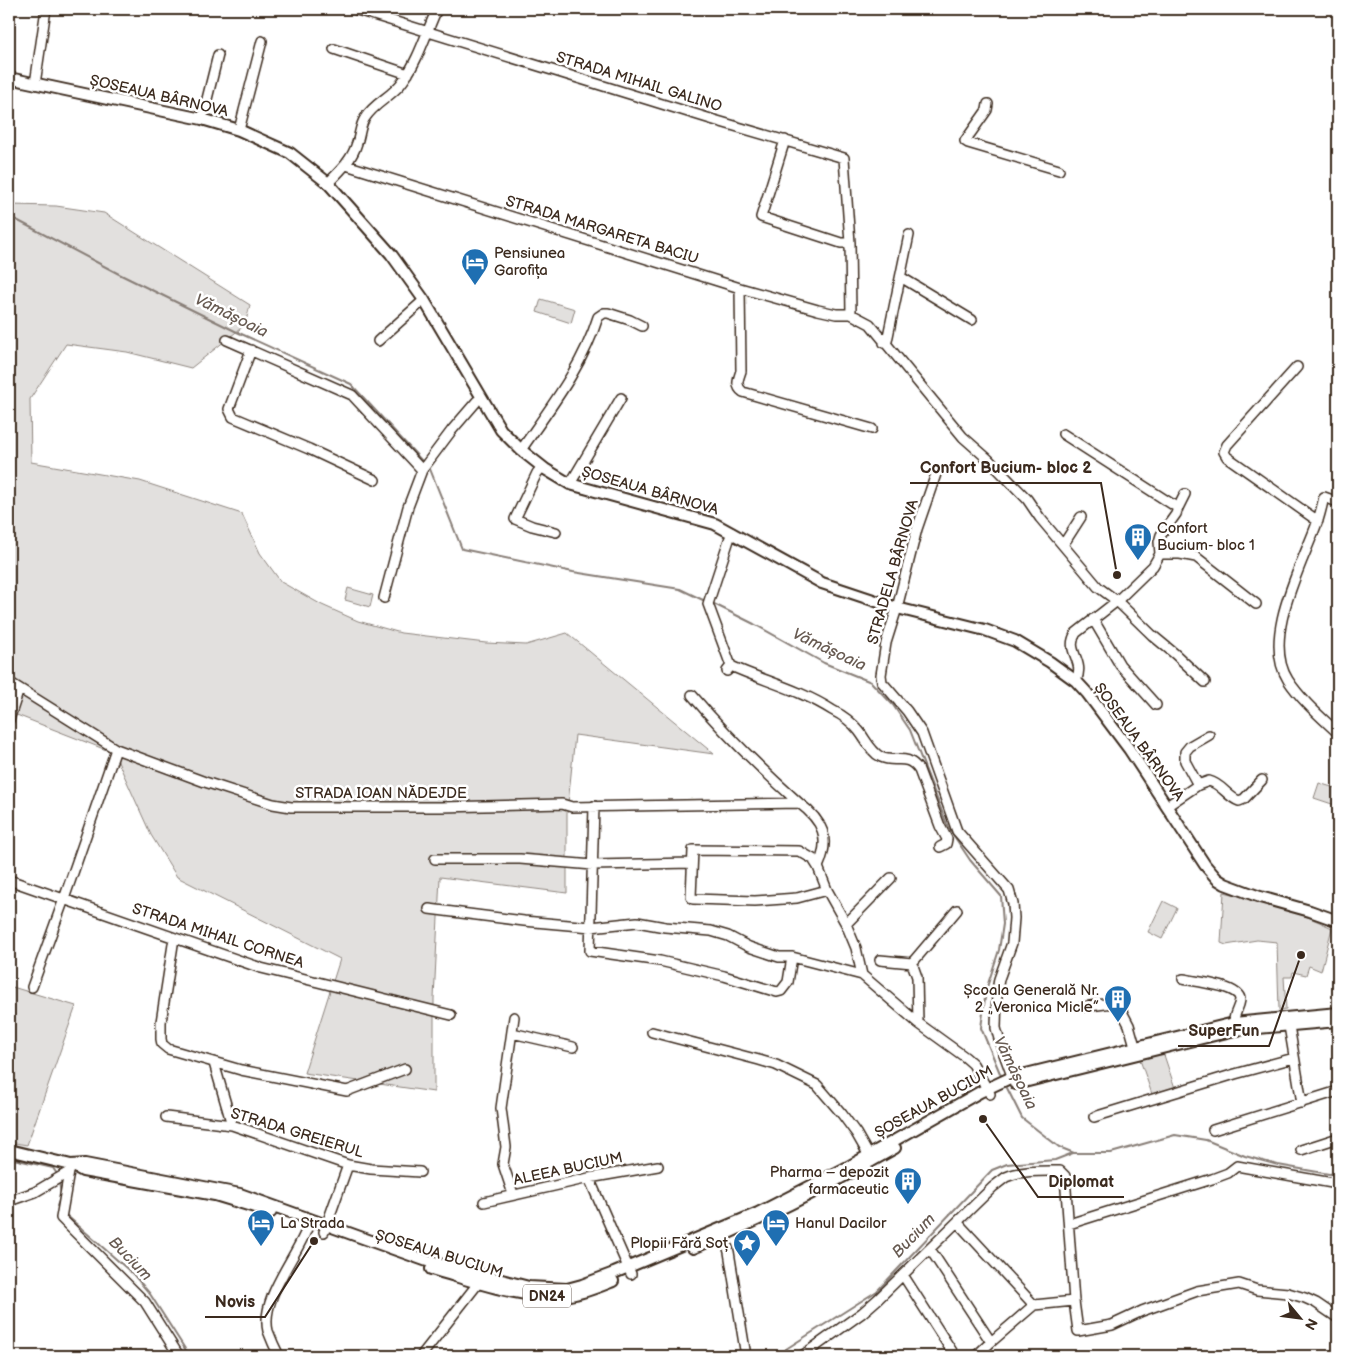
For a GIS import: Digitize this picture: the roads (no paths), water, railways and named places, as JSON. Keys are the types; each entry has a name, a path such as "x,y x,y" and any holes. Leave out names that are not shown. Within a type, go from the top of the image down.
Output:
{"main road":[{"name":"ȘOSEAUA BÂRNOVA","path":"9,78 202,119 239,130 290,153 328,183 391,254 424,300 501,430 542,467 570,484 715,524 812,579 897,608 985,630 1015,641 1050,662 1076,681 1087,693 1129,749 1205,865 1217,879 1224,884 1260,897 1338,921"},
{"name":"ȘOSEAUA BUCIUM","path":"1012,1081 1235,1030 1338,1013"},
{"name":"ȘOSEAUA BUCIUM","path":"70,1168 85,1164 240,1194 426,1268 478,1278 526,1294 559,1296 586,1292 629,1270 796,1202 991,1090 1012,1081 1135,1046 1234,1023 1338,1021"},
{"name":"ȘOSEAUA BUCIUM","path":"9,1150 83,1171 238,1201 308,1226 325,1229"}],"street":[{"path":"35,84 46,9"},
{"name":"STRADA MIHAIL GALINO","path":"354,9 844,158 850,243"},
{"path":"328,183 353,155 364,119 369,112 396,90 408,74 437,9"},
{"path":"239,130 262,41"},
{"path":"334,49 408,74"},
{"path":"202,119 218,55"},
{"path":"988,104 987,110 965,141 1059,170"},
{"path":"784,140 761,217 842,243 850,243 851,314 870,324 963,437 988,459 1027,499 1040,518 1098,587 1117,601 1205,682"},
{"name":"STRADA MARGARETA BACIU","path":"346,164 740,288 818,310 836,314 851,314"},
{"path":"884,343 887,341 909,235"},
{"path":"900,278 972,320"},
{"path":"740,288 741,371 737,383 739,388 743,392 872,429"},
{"path":"378,342 424,300"},
{"path":"521,450 568,381 590,340 598,317 604,313 630,320 642,326"},
{"path":"227,340 352,395 422,470"},
{"path":"251,350 230,404 229,409 232,417 309,449 375,480"},
{"path":"1297,367 1227,445 1224,452 1227,457 1318,522"},
{"path":"570,484 621,398"},
{"path":"384,598 408,507 422,470 452,430 477,401 481,399"},
{"path":"1063,434 1178,508"},
{"path":"542,467 537,473 515,518 532,526 556,532"},
{"name":"STRADELA BÂRNOVA","path":"936,474 917,529 882,662 882,682 907,711 922,733 957,831 1009,890 1014,918 1012,943 999,978 996,1028 1012,1081"},
{"path":"1076,681 1080,669 1072,644 1073,638 1076,633 1117,601 1153,566 1160,554 1159,542 1161,535 1176,514 1185,494"},
{"path":"1338,502 1324,497 1318,522 1288,599 1281,628 1280,652 1288,679 1302,697 1338,732"},
{"path":"1063,545 1081,517"},
{"path":"732,533 728,540 708,604 729,669 793,691 831,709 851,722 872,750 880,757 907,759 915,764 940,826 948,839 946,844 940,848"},
{"path":"1160,554 1196,557 1256,604"},
{"path":"1093,619 1120,665 1156,705"},
{"name":"STRADA IOAN NĂDEJDE","path":"9,682 116,749 205,782 272,804 291,808 441,808 562,804 572,807 799,803"},
{"path":"9,720 19,689"},
{"path":"692,695 750,759 809,810 822,827 823,857 818,867"},
{"path":"1198,785 1185,760 1185,752 1190,746 1209,735"},
{"path":"32,987 116,749"},
{"path":"1167,806 1198,785 1209,781 1214,782 1239,801 1244,799 1262,780"},
{"path":"594,806 594,865 590,951 669,963 724,976 777,992 781,991 788,982 792,957"},
{"path":"827,890 797,898 755,901 698,900 691,897 693,850 799,851 813,859 827,890 846,924 856,948 862,975"},
{"path":"435,859 520,859 594,865 692,863"},
{"path":"846,924 890,878"},
{"name":"STRADA MIHAIL CORNEA","path":"9,880 261,968 451,1015"},
{"path":"429,909 591,927 637,922 665,927 711,931 728,936 764,953 779,957 792,957 862,975 918,1023 969,1060 991,1090"},
{"path":"912,963 957,910"},
{"path":"174,938 161,1022 162,1044 168,1050 214,1063 347,1092 405,1069"},
{"path":"880,960 912,963"},
{"path":"912,963 917,977 918,1023"},
{"path":"1183,979 1228,988 1237,993 1240,1001 1233,1016 1234,1023"},
{"path":"1083,1007 1112,1002 1118,1004 1129,1026 1135,1046"},
{"path":"513,1194 503,1164 506,1146 501,1108 514,1017"},
{"path":"1289,1022 1302,1103"},
{"name":"ȘOSEAUA BUCIUM","path":"652,1032 776,1065 816,1085 847,1120 871,1158"},
{"path":"512,1033 573,1047"},
{"path":"1094,1117 1294,1058"},
{"path":"214,1063 232,1125"},
{"path":"1213,1130 1338,1091"},
{"name":"STRADA GREIERUL","path":"166,1116 232,1125 348,1165 371,1169 420,1172"},
{"path":"1301,1150 1338,1138"},
{"path":"325,1229 348,1165"},
{"name":"ALEEA BUCIUM","path":"484,1202 589,1178 658,1166"},
{"path":"1069,1224 1212,1179 1228,1173 1237,1166 1338,1184"},
{"path":"9,1200 35,1192 70,1168"},
{"path":"70,1168 61,1218 145,1302 179,1356"},
{"path":"802,1356 862,1313 958,1223 993,1187 1006,1178 1019,1173 1045,1171 1060,1171 1065,1176 1078,1331 1112,1325 1142,1310 1197,1291 1239,1284 1257,1290 1288,1293 1305,1298 1316,1302 1338,1318"},
{"path":"589,1178 629,1270"},
{"path":"958,1223 1034,1305"},
{"path":"279,1356 268,1330 267,1314 277,1285 295,1255 308,1226"},
{"path":"723,1232 746,1356"},
{"path":"930,1249 991,1342"},
{"path":"903,1275 955,1356"},
{"path":"422,1356 476,1286 478,1278"},
{"path":"976,1356 1034,1305 1074,1301"}],"waterway":[{"name":"Vămășoaia","path":"9,216 119,274 237,332 351,384 422,461"},
{"name":"Vămășoaia","path":"430,469 462,549 573,572 680,589 703,600"},
{"name":"Vămășoaia","path":"714,604 824,663 871,682 893,705 910,730 948,827 970,860 1001,896 1003,924 999,950 986,990 981,1028 1002,1078"},
{"name":"Vămășoaia","path":"1005,1084 1022,1118 1059,1147 1074,1153 1111,1153 1175,1135 1206,1140 1245,1156 1278,1165 1329,1174 1338,1173"},
{"name":"Bucium","path":"775,1356 877,1291 992,1170 1007,1164 1055,1160 1073,1153"},
{"name":"Bucium","path":"9,1158 53,1168 57,1174"},
{"name":"Bucium","path":"59,1181 61,1195 57,1206 60,1209"},
{"name":"Bucium","path":"65,1214 133,1274 150,1294 187,1352 193,1356"}],"place":[{"name":"Pensiunea Garofița","path":"475,286"},
{"name":"Confort Bucium- bloc 1","path":"1138,561"},
{"name":"Confort Bucium- bloc 2","path":"1117,575"},
{"name":"SuperFun","path":"1301,955"},
{"name":"Școala Generală Nr. 2 „Veronica Micle”","path":"1118,1023"},
{"name":"Diplomat","path":"983,1119"},
{"name":"Pharma – depozit farmaceutic","path":"908,1205"},
{"name":"Novis","path":"314,1241"},
{"name":"La Strada","path":"261,1247"},
{"name":"Hanul Dacilor","path":"776,1247"},
{"name":"Plopii Fără Soț","path":"747,1267"}]}
